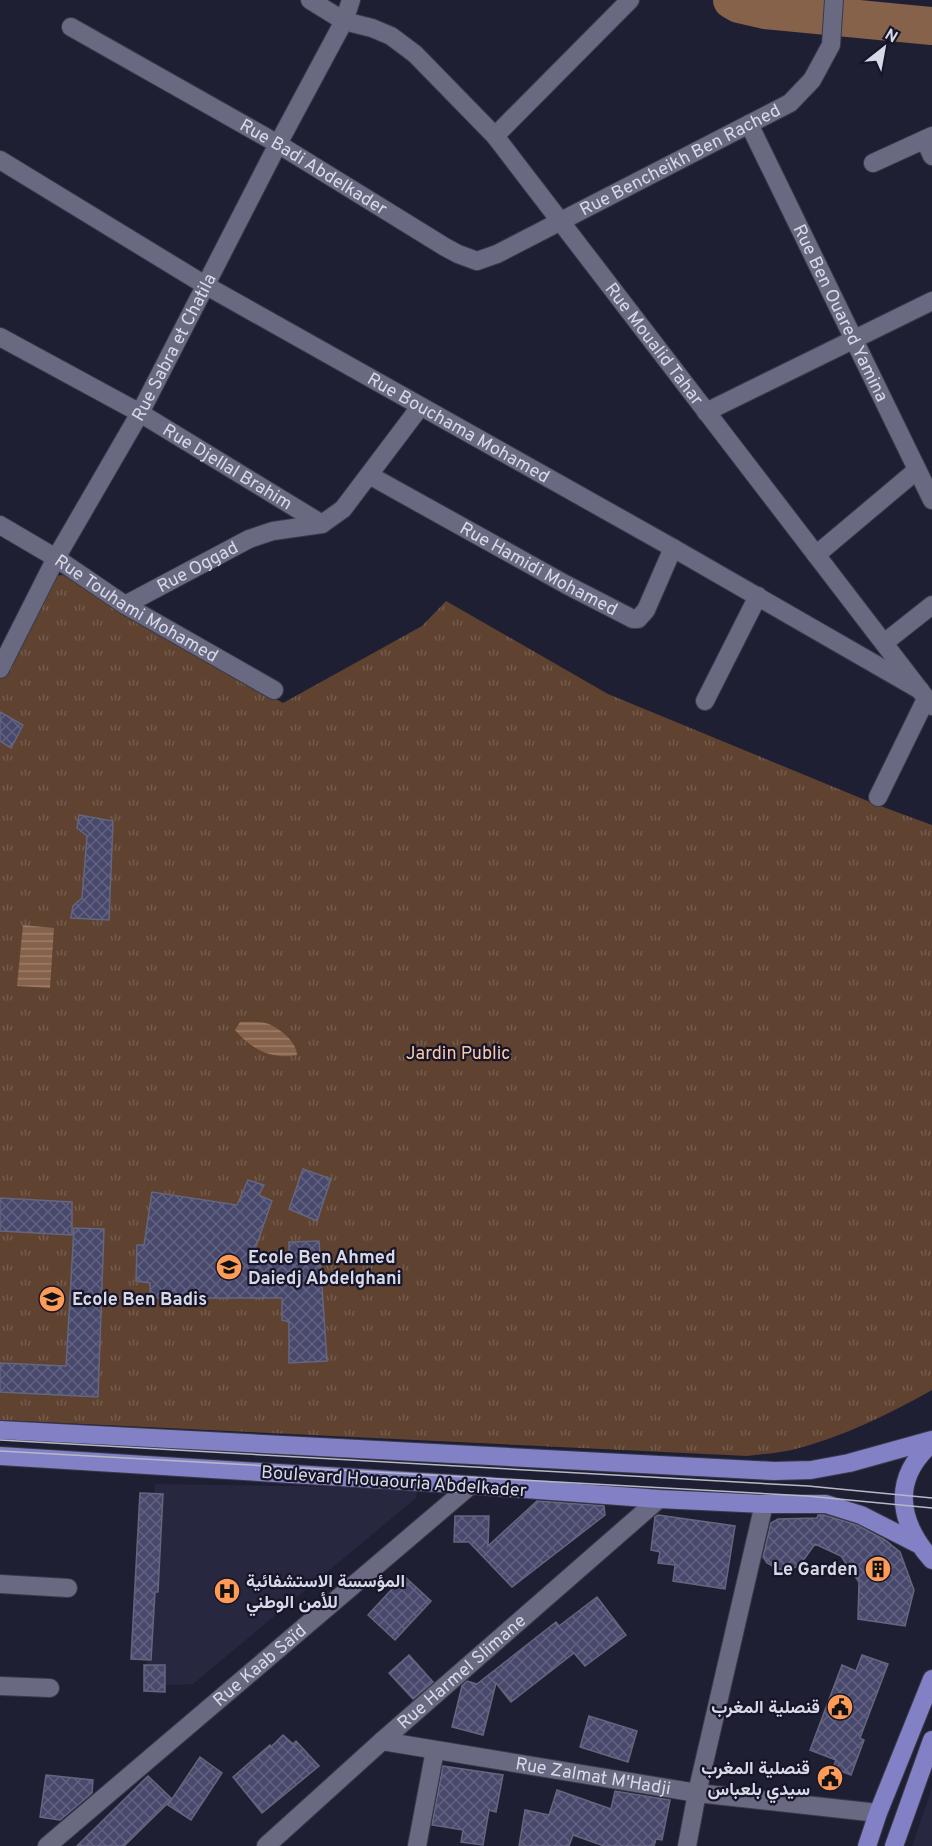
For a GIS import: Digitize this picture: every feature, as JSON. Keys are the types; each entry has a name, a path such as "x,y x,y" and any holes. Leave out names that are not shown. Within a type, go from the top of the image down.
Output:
{"main road":[{"name":"Boulevard Houaouria Abdelkader","path":"0,1430 774,1471 811,1470 932,1441"},
{"path":"932,1441 914,1464 907,1479 904,1496 906,1518 918,1544 932,1560"},
{"name":"Boulevard Houaouria Abdelkader","path":"0,1456 659,1499 764,1504 826,1504 846,1509 918,1544"},
{"path":"867,1846 932,1679"},
{"path":"894,1846 932,1740"}],"street":[{"name":"Rue Moualid Tahar","path":"310,0 344,21 392,36 415,54 495,136 926,698"},
{"name":"Rue Sabra et Chatila","path":"0,669 56,558 140,413 344,21 351,0"},
{"path":"495,136 630,0"},
{"name":"Rue Bencheikh Ben Rached","path":"560,223 798,96 812,80 831,45 834,0"},
{"name":"Rue Badi Abdelkader","path":"70,27 278,144 458,254 477,261 560,223"},
{"name":"Rue Ben Ouared Yamina","path":"749,124 932,500"},
{"path":"873,163 929,144"},
{"name":"Rue Bouchama Mohamed","path":"0,160 205,285 758,596 926,698"},
{"path":"706,412 932,301"},
{"name":"Rue Djellal Brahim","path":"0,337 140,413 322,524"},
{"path":"322,524 343,510 420,407"},
{"path":"816,555 917,470"},
{"name":"Rue Hamidi Mohamed","path":"369,475 565,584 633,619 638,619 646,610 673,548"},
{"name":"Rue Oggad","path":"125,605 249,539 273,531 322,524"},
{"name":"Rue Touhami Mohamed","path":"0,525 56,558 125,605 274,690"},
{"path":"705,701 758,596"},
{"path":"884,643 932,605"},
{"path":"878,797 926,698"},
{"name":"Rue Kaab Saïd","path":"47,1846 471,1485"},
{"name":"Rue Harmel Slimane","path":"266,1846 382,1741 659,1499"},
{"path":"687,1846 697,1793 764,1504"},
{"path":"0,1584 68,1588"},
{"path":"0,1686 50,1688"},
{"name":"Rue Zalmat M'Hadji","path":"382,1741 697,1793 878,1813"},
{"path":"417,1846 435,1750"}],"shaded area":[{"path":"23,925 54,928 50,988 17,986"},
{"path":"240,1022 262,1022 273,1026 291,1041 297,1055 279,1056 255,1048 235,1030"},
{"name":"المؤسسة الاستشفائية للأمن الوطني","path":"155,1484 408,1488 417,1491 416,1498 193,1684 146,1686"},
{"path":"932,1788 932,1846 912,1846"}],"green space":[{"name":"Jardin Public","path":"63,575 283,703 422,626 446,601 608,694 875,804 932,825 932,1390 882,1417 829,1439 792,1450 747,1456 0,1420 0,670 52,576"}],"building":[{"path":"0,712 23,725 11,748 0,741"},
{"path":"79,815 113,821 109,920 71,918 73,906 82,898 87,836 77,828"},
{"path":"303,1169 331,1179 317,1221 289,1209"},
{"path":"248,1180 264,1185 259,1195 272,1201 250,1263 289,1262 289,1242 319,1241 327,1361 289,1363 289,1322 282,1320 282,1298 150,1298 150,1283 136,1281 137,1245 144,1245 152,1192 237,1205"},
{"path":"0,1198 72,1202 72,1235 0,1231"},
{"path":"74,1228 104,1229 98,1397 0,1392 0,1363 66,1366"},
{"path":"140,1493 163,1494 158,1592 155,1592 151,1660 131,1659"},
{"path":"537,1501 604,1506 605,1515 512,1587 469,1542 454,1542 455,1516 489,1516 488,1546"},
{"path":"658,1515 735,1526 725,1589 673,1581 675,1565 658,1563 660,1552 651,1550 655,1517"},
{"name":"Le Garden","path":"818,1515 857,1525 885,1540 900,1552 914,1590 905,1626 858,1619 859,1582 841,1556 815,1544 799,1566 787,1570 778,1569 767,1563 763,1557 771,1523 778,1519 817,1518"},
{"path":"404,1576 431,1601 395,1640 368,1615"},
{"path":"597,1597 626,1635 585,1666 574,1653 511,1702 496,1683 483,1735 452,1727 462,1686 467,1681 477,1684 556,1622 559,1626"},
{"path":"409,1655 433,1682 413,1699 389,1673"},
{"path":"862,1655 888,1664 860,1738 864,1740 851,1775 833,1768 836,1760 810,1750 842,1665 856,1671"},
{"path":"144,1665 165,1665 165,1692 144,1691"},
{"path":"589,1716 637,1731 628,1762 580,1747"},
{"path":"283,1735 293,1744 296,1741 319,1766 262,1813 233,1777"},
{"path":"200,1757 222,1773 191,1820 168,1805"},
{"path":"443,1766 503,1775 496,1812 489,1810 483,1845 461,1842 463,1830 432,1825"},
{"path":"46,1775 93,1780 92,1793 60,1820 40,1817"},
{"path":"148,1776 172,1799 124,1846 77,1846"},
{"path":"557,1790 611,1809 615,1791 670,1800 662,1840 656,1839 654,1846 604,1846 573,1835 569,1846 519,1846 525,1810 549,1815"}],"waterway":[{"path":"732,0 765,10 932,26"}],"tram line":[{"path":"0,1440 808,1486 932,1498"},
{"path":"0,1451 807,1496 932,1508"}],"place":[{"name":"Ecole Ben Ahmed Daiedj Abdelghani","path":"229,1267"},
{"name":"Ecole Ben Badis","path":"52,1299"},
{"name":"Le Garden","path":"878,1569"},
{"name":"المؤسسة الاستشفائية للأمن الوطني","path":"227,1591"},
{"name":"قنصلية المغرب","path":"840,1707"},
{"name":"قنصلية المغرب سيدي بلعباس","path":"830,1778"}]}
